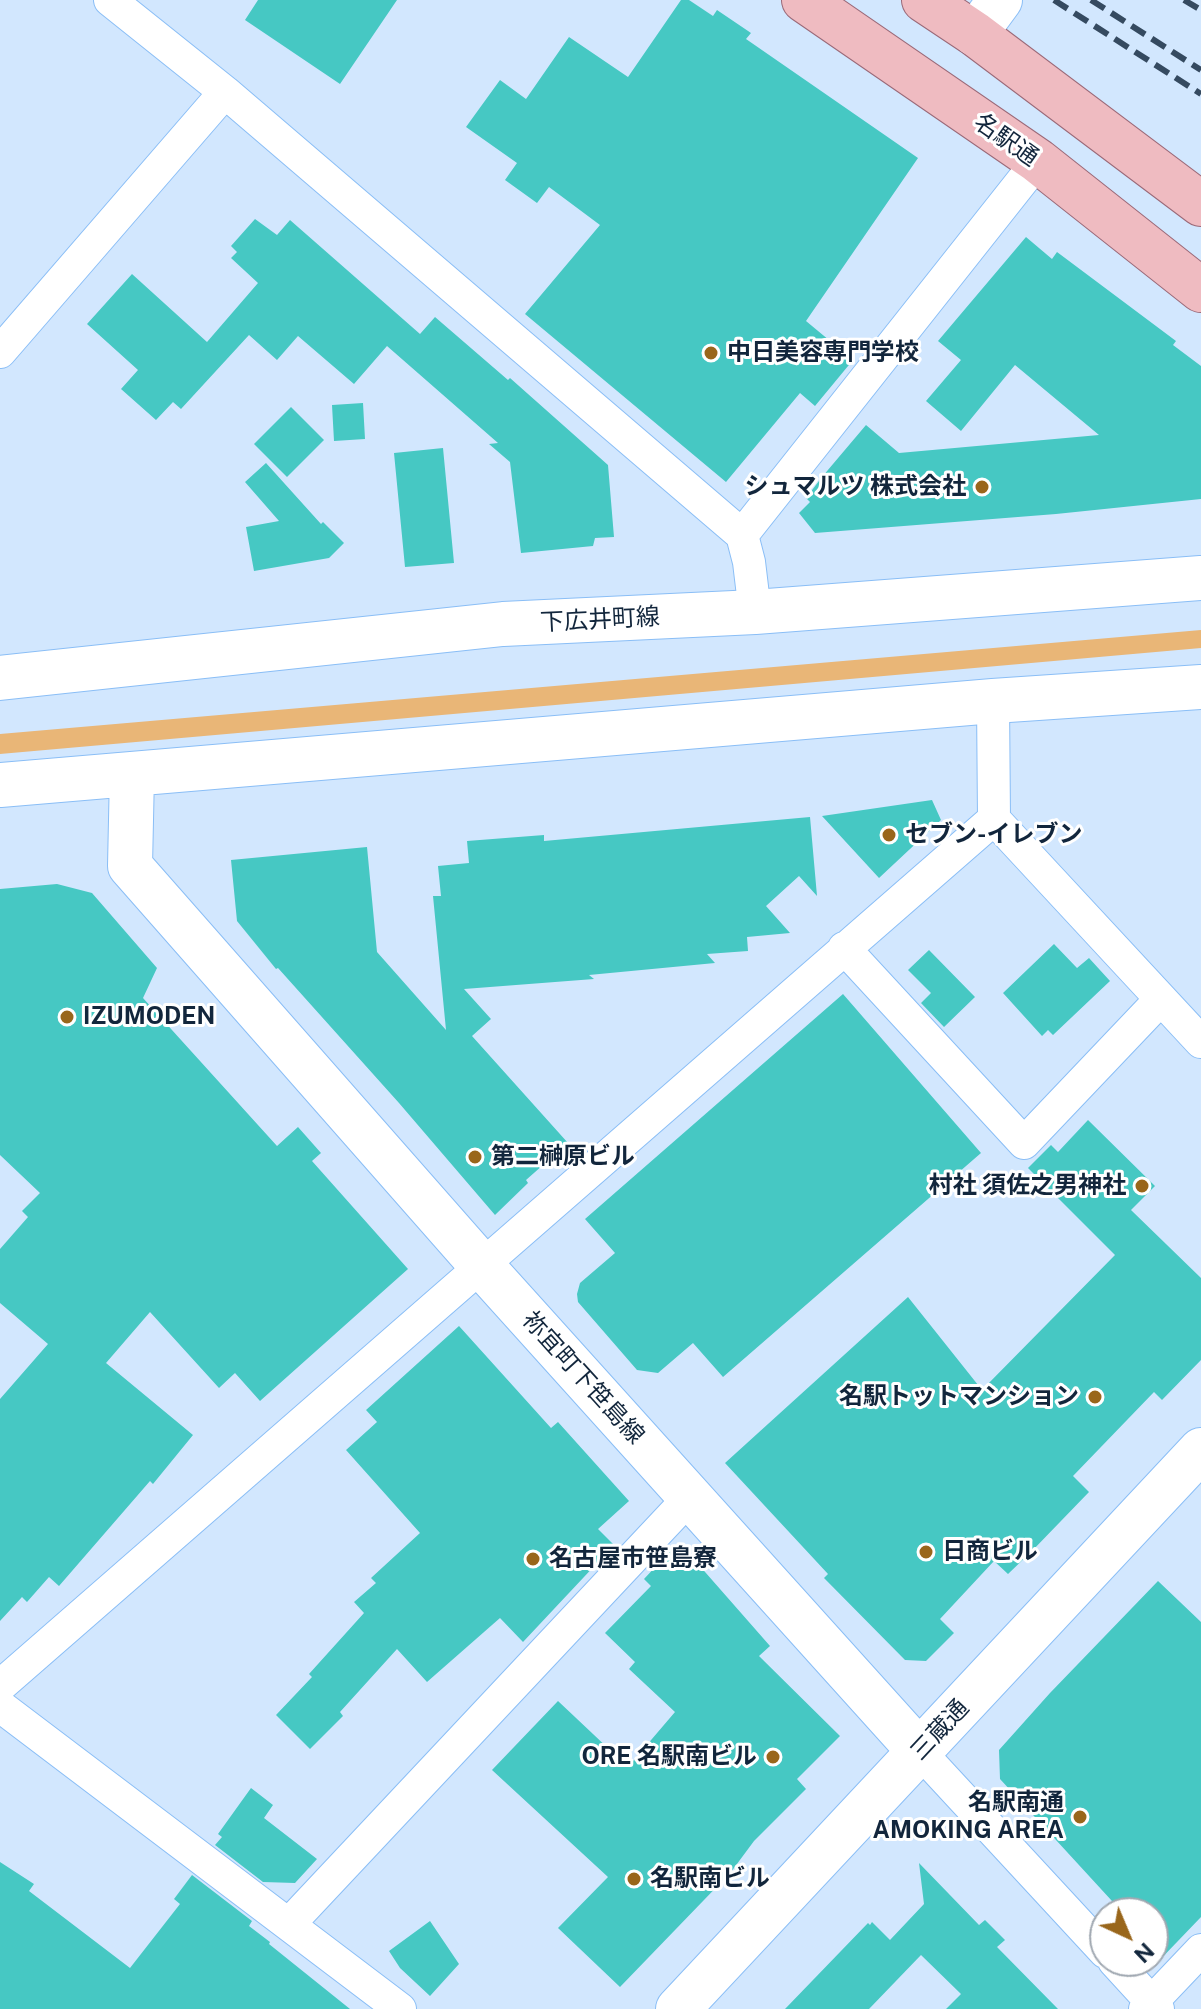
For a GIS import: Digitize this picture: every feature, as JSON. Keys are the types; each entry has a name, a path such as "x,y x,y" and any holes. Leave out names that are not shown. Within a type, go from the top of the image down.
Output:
{"main road":[{"name":"名駅通","path":"804,0 1038,161 1201,290"},
{"path":"924,0 987,17 1201,204"}],"street":[{"path":"110,0 225,92 742,535 749,562 755,612"},
{"path":"0,352 225,92"},
{"path":"742,535 1038,161"},
{"name":"下広井町線","path":"0,678 503,624 755,612 1201,578"},
{"path":"0,785 993,701 1201,687"},
{"path":"993,701 994,819 1201,1042"},
{"name":"祢宜町下笹島線","path":"132,774 130,866 481,1265 1089,1935"},
{"path":"0,1686 994,819"},
{"path":"844,948 1024,1143 1160,1000"},
{"name":"三蔵通","path":"678,2009 1201,1450"},
{"path":"290,1923 690,1497"},
{"path":"0,1706 400,2009"},
{"path":"1127,1977 1152,2007 1201,1950"}],"shaded area":[{"path":"1201,630 1201,648 0,754 0,734"}],"building":[{"path":"258,0 397,0 340,84 245,20"},
{"path":"681,0 689,0 713,16 717,10 751,33 746,39 918,158 806,321 853,360 815,406 800,393 726,482 525,314 600,225 549,187 537,203 505,180 517,163 466,127 500,80 526,99 569,37 628,77"},
{"path":"255,219 277,235 290,220 420,334 435,317 508,380 510,378 608,465 614,537 595,538 593,546 521,553 510,462 489,444 498,443 387,346 354,384 298,336 277,360 249,335 181,409 173,402 156,420 121,389 138,370 87,324 132,274 207,342 258,283 231,258 237,252 231,246"},
{"path":"1026,237 1052,259 1057,252 1176,341 1173,345 1201,366 1201,499 815,533 799,513 810,502 806,498 866,425 899,453 1099,435 1015,365 961,431 926,401 961,360 938,341"},
{"path":"363,403 365,439 334,441 332,405"},
{"path":"291,407 324,440 287,477 254,444"},
{"path":"443,448 454,563 405,567 394,453"},
{"path":"266,463 321,524 323,522 344,543 329,558 254,571 246,527 279,521 245,482"},
{"name":"セブン-イレブン","path":"932,800 941,820 879,878 822,816"},
{"path":"810,817 817,896 799,876 766,906 790,933 747,937 748,951 707,954 715,963 589,975 594,979 464,989 491,1019 472,1036 568,1143 526,1180 528,1183 495,1215 237,921 231,860 367,847 377,952 446,1030 433,896 441,896 438,866 469,863 467,841 544,835 544,841"},
{"path":"57,884 92,893 157,968 143,998 277,1146 298,1127 321,1153 312,1161 408,1269 260,1401 235,1373 219,1388 150,1312 106,1363 193,1435 153,1484 150,1481 59,1586 49,1577 27,1602 22,1597 0,1621 0,1399 48,1344 0,1303 0,1249 28,1217 22,1211 40,1193 0,1155 0,889"},
{"path":"1054,944 1077,968 1089,958 1110,981 1053,1035 1048,1030 1042,1036 1003,993"},
{"path":"929,950 975,997 944,1027 921,1003 931,993 908,970"},
{"path":"843,994 981,1153 723,1377 693,1343 658,1373 637,1370 578,1302 580,1283 615,1253 585,1219"},
{"path":"1088,1120 1155,1186 1131,1210 1201,1278 1201,1360 1162,1400 1154,1392 1073,1476 1089,1492 1031,1552 1008,1574 994,1561 940,1619 954,1633 926,1661 905,1660 824,1578 828,1574 725,1463 908,1297 982,1390 1115,1255 1028,1168 1051,1145 1058,1152"},
{"path":"459,1326 551,1428 558,1422 629,1501 598,1529 614,1545 523,1642 500,1618 427,1682 397,1649 340,1712 343,1716 310,1749 276,1715 312,1677 309,1674 364,1613 354,1602 376,1583 371,1578 420,1533 346,1450 377,1422 366,1410"},
{"path":"684,1548 770,1646 759,1656 840,1736 797,1779 806,1789 620,1987 558,1928 608,1877 492,1770 558,1701 628,1767 675,1712 629,1669 635,1662 605,1633 651,1586 644,1579 672,1549"},
{"path":"1158,1581 1201,1622 1201,1917 1169,1950 1169,1897 1108,1897 1000,1779 999,1750"},
{"path":"251,1788 273,1805 264,1818 317,1859 295,1883 263,1882 215,1845 222,1837 218,1834"},
{"path":"0,1862 34,1884 29,1891 130,1968 180,1904 174,1899 192,1875 252,1921 249,1926 269,1944 350,2009 0,2009"},
{"path":"919,1863 979,1925 985,1920 1005,1940 997,1947 1058,2009 946,2009 961,1994 921,1955 869,2009 785,2009 868,1923 870,1925 872,1922 890,1940 924,1904"},
{"path":"430,1921 459,1964 430,1996 400,1968 389,1951"}],"railway":[{"path":"1054,0 1201,94"},
{"path":"1091,0 1201,70"},
{"path":"1184,0 1201,10"}],"place":[{"name":"中日美容専門学校","path":"711,353"},
{"name":"シュマルツ 株式会社","path":"982,487"},
{"name":"セブン-イレブン","path":"889,835"},
{"name":"IZUMODEN","path":"67,1017"},
{"name":"第二榊原ビル","path":"475,1157"},
{"name":"村社 須佐之男神社","path":"1142,1186"},
{"name":"名駅トットマンション","path":"1095,1397"},
{"name":"日商ビル","path":"926,1552"},
{"name":"名古屋市笹島寮","path":"533,1559"},
{"name":"ORE 名駅南ビル","path":"773,1757"},
{"name":"名駅南通 AMOKING AREA","path":"1080,1817"},
{"name":"名駅南ビル","path":"634,1879"}]}
